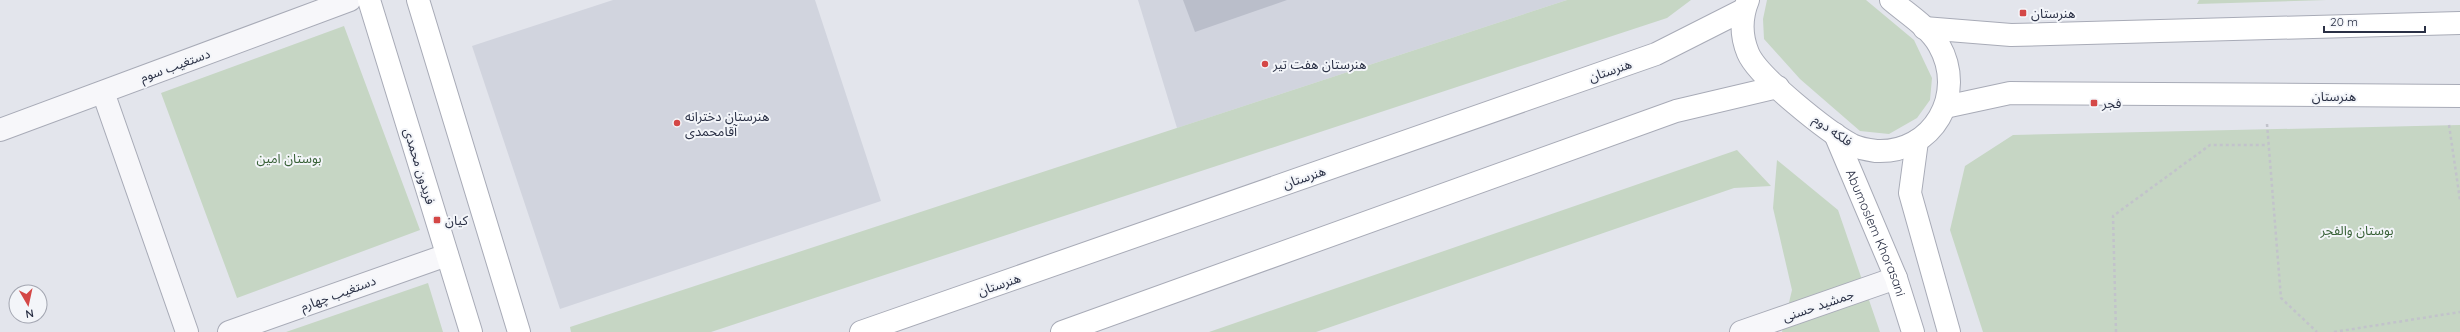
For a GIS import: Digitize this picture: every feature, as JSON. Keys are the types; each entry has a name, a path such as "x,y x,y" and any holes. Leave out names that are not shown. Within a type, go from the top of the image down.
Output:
{"main road":[{"name":"فریدون محمدی","path":"369,0 471,332"},
{"path":"418,0 519,332"},
{"name":"فلکه دوم","path":"1746,5 1742,32 1748,54 1760,72 1835,134 1854,146 1875,151 1897,149 1918,141 1934,126 1945,107 1950,86 1948,64 1939,44 1924,28 1891,0"},
{"name":"هنرستان","path":"861,332 1656,54 1746,5"},
{"path":"1924,28 2011,35 2460,23"},
{"path":"1062,332 1676,111 1778,87"},
{"name":"هنرستان","path":"1945,107 2010,93 2452,96"},
{"name":"Abumoslem Khorasani","path":"1835,134 1896,278 1913,332"},
{"path":"1918,141 1910,193 1929,266 1949,332"}],"street":[{"name":"دستغیب سوم","path":"0,130 350,0"},
{"path":"104,92 187,332"},
{"name":"دستغیب چهارم","path":"229,332 447,255"},
{"name":"جمشید حسنی","path":"1741,332 1896,278"}],"path":[{"path":"2265,95 2281,298 2317,332"},
{"path":"2452,96 2460,200"},
{"path":"2116,332 2113,216 2210,145 2268,145"},
{"path":"2334,332 2460,312"}],"shaded area":[{"name":"هنرستان دخترانه آقامحمدی","path":"613,0 815,0 881,201 560,309 472,46"},
{"name":"هنرستان هفت تیر","path":"1138,0 1567,0 1177,128"}],"green space":[{"path":"1567,0 1691,0 1667,18 711,332 571,332 570,327"},
{"path":"1767,0 1866,0 1914,40 1932,78 1930,100 1917,118 1889,134 1860,131 1800,79 1764,39 1763,19"},
{"path":"2199,0 2327,0 2197,4"},
{"name":"بوستان امین","path":"344,26 420,230 237,298 161,93"},
{"name":"بوستان والفجر","path":"2460,125 2460,332 1983,332 1950,230 1965,166 2013,135"},
{"path":"1737,150 1771,186 1734,188 1316,332 1209,332"},
{"path":"1777,160 1838,210 1880,332 1782,332 1792,290 1773,208"},
{"path":"428,283 443,332 286,332"}],"building":[{"path":"1183,0 1287,0 1195,32"}],"place":[{"name":"هنرستان","path":"2023,13"},
{"name":"هنرستان هفت تیر","path":"1265,64"},
{"name":"فجر","path":"2094,103"},
{"name":"هنرستان دخترانه آقامحمدی","path":"677,123"},
{"name":"کیان","path":"437,220"}]}
